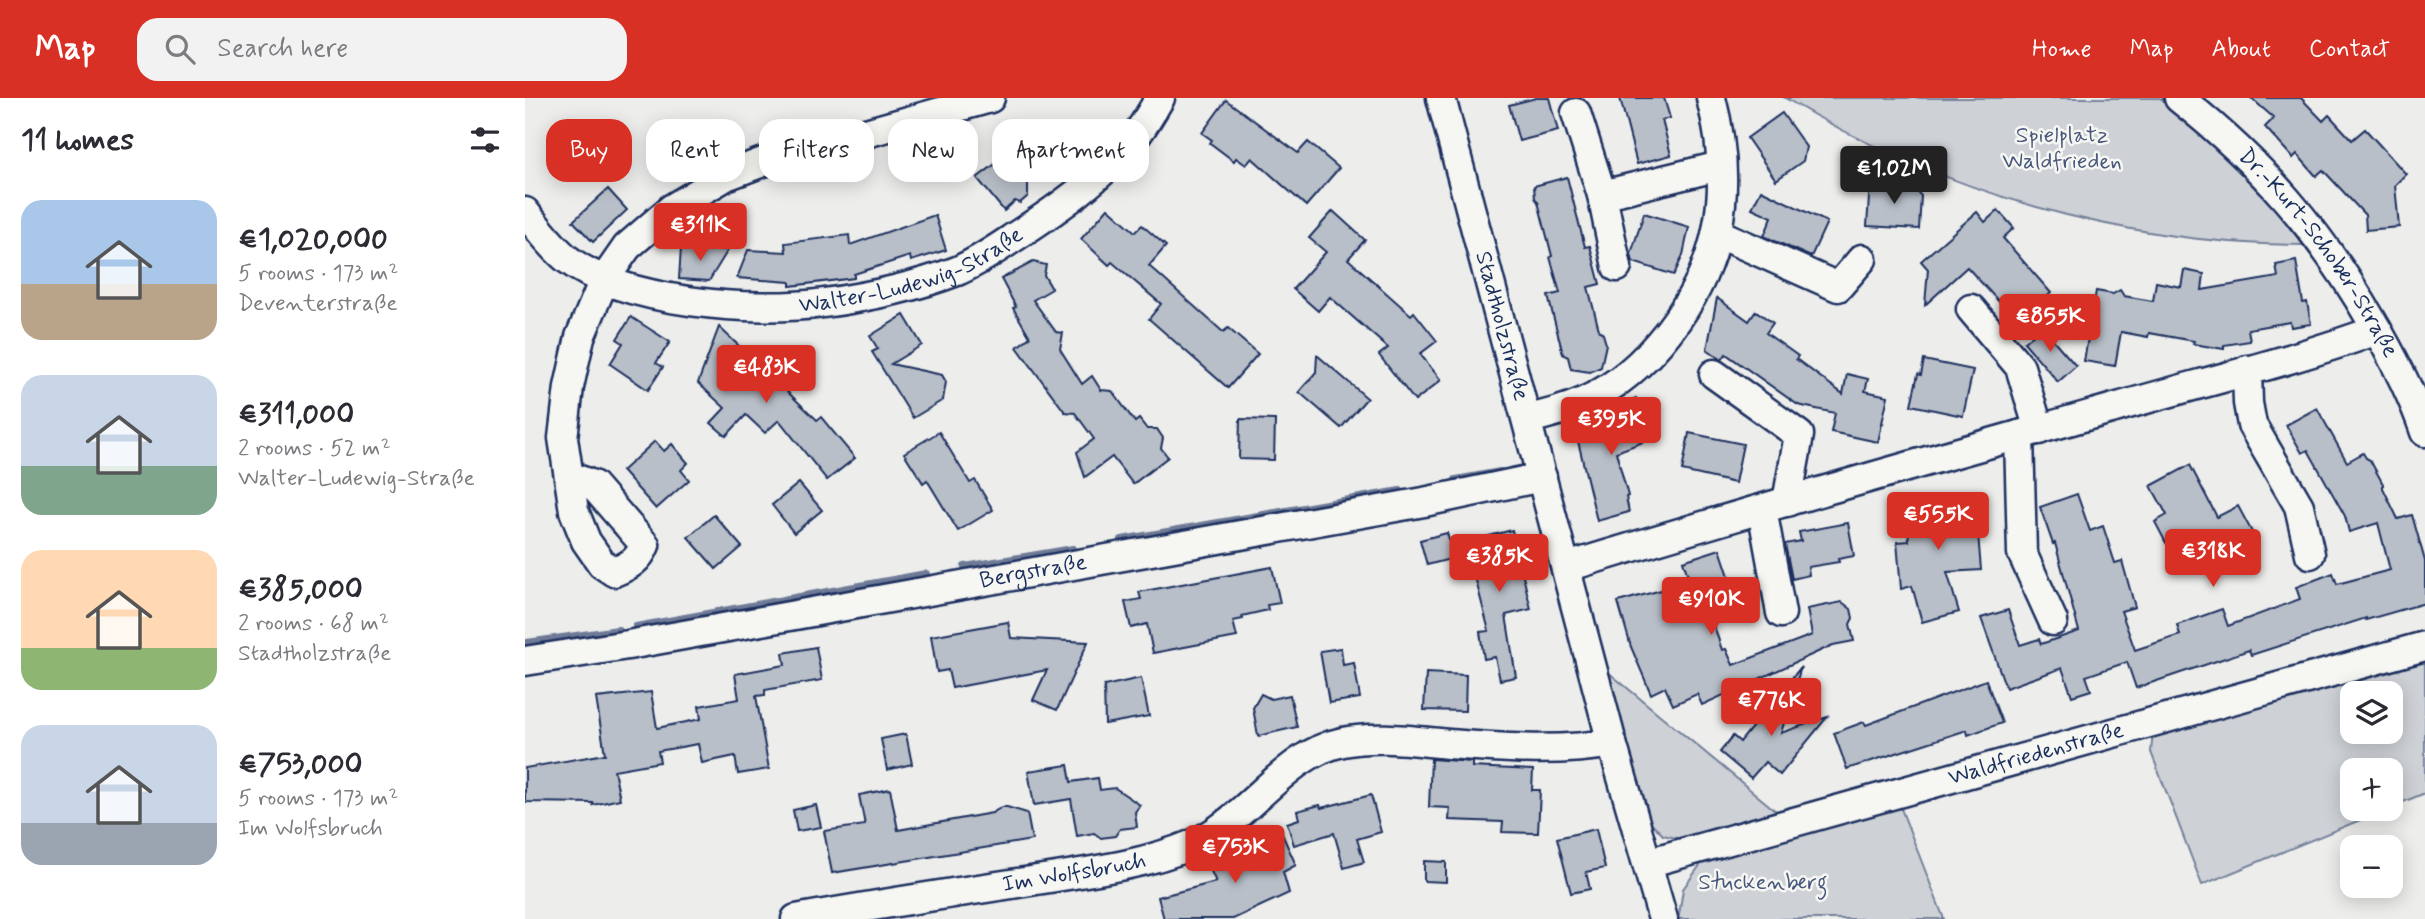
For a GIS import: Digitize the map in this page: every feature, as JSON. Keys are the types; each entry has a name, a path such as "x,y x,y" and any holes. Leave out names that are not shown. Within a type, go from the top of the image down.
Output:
{"street":[{"path":"569,476 563,438 569,387 580,337 604,280 627,247 671,209 726,176 763,162 991,98"},
{"name":"Walter-Ludewig-Straße","path":"525,212 542,234 568,259 604,280 660,297 757,306 821,304 896,290 959,270 1060,207 1102,172 1135,138 1160,98"},
{"name":"Stadtholzstraße","path":"1441,98 1612,743 1663,919"},
{"path":"1527,419 1584,402 1616,382 1646,357 1668,333 1690,299 1705,268 1717,233 1721,200 1719,132 1711,98"},
{"name":"Dr.-Kurt-Schober-Straße","path":"2179,98 2222,133 2288,200 2346,277 2417,408 2425,432"},
{"path":"1576,114 1602,195 1617,267"},
{"path":"1602,195 1720,166"},
{"path":"1717,233 1838,287 1863,259"},
{"path":"1971,309 2020,367 2029,433 2022,554 2053,621"},
{"path":"1567,567 2328,348 2377,330"},
{"path":"2247,370 2252,425 2299,506 2310,554"},
{"path":"1714,374 1800,435 1774,506 1781,613"},
{"name":"Bergstraße","path":"525,661 1317,522 1542,477"},
{"name":"Waldfriedenstraße","path":"1647,863 2425,646"},
{"name":"Im Wolfsbruch","path":"796,919 1149,859 1192,844 1228,825 1296,764 1316,751 1342,742 1372,739 1410,740 1492,748 1586,748 1612,743"}],"green space":[{"name":"Spielplatz Waldfrieden","path":"1785,98 2160,98 2240,168 2306,245 2238,243 2170,235 2102,223 2036,207 1970,186 1907,161"},
{"path":"2425,656 2425,793 2403,802 2403,758 2340,758 2340,821 2358,821 2202,885 2151,752 2153,732"},
{"path":"1608,672 1782,816 1690,841 1663,835 1646,817"},
{"name":"Stuckenberg","path":"1900,806 1944,919 1671,919 1679,915 1683,889 1701,864"}],"building":[{"path":"1536,98 1549,98 1558,131 1519,141 1509,105"},
{"path":"1620,98 1664,98 1670,118 1662,120 1671,155 1637,164"},
{"path":"2251,98 2301,98 2323,121 2329,115 2352,140 2365,129 2406,174 2395,185 2399,227 2366,230 2365,215 2323,170 2316,176 2297,154 2293,158 2265,127 2274,118"},
{"path":"1226,100 1298,153 1308,142 1339,168 1306,206 1252,158 1246,165 1236,158 1234,161 1210,143 1212,140 1202,133"},
{"path":"1782,113 1806,147 1803,161 1776,180 1747,138"},
{"path":"992,167 992,182 1028,182 1028,196 1020,203 1015,201 1004,211 978,177"},
{"path":"1567,177 1585,247 1590,246 1600,284 1588,287 1599,330 1606,344 1601,367 1590,372 1571,369 1568,357 1563,354 1548,296 1560,293 1535,198 1534,186"},
{"path":"1870,182 1912,185 1921,196 1919,229 1867,226"},
{"path":"608,189 627,210 593,242 573,221"},
{"path":"1761,190 1827,222 1811,257 1764,236 1772,217 1752,208"},
{"path":"1108,208 1135,232 1142,225 1166,246 1149,266 1223,332 1228,328 1258,354 1228,388 1149,319 1161,304 1112,262 1109,265 1081,239"},
{"path":"1998,210 2014,228 2003,238 2051,293 2020,320 2003,301 2000,303 1967,267 1925,305 1928,269 1921,261 1977,212 1985,222"},
{"path":"1333,211 1365,240 1348,259 1411,315 1414,312 1437,341 1420,354 1441,380 1415,401 1379,355 1388,348 1330,297 1318,311 1293,289 1326,252 1309,238"},
{"path":"1644,213 1689,227 1683,255 1674,275 1633,262 1631,254"},
{"path":"935,215 946,250 911,261 910,256 854,274 854,278 790,286 790,282 737,278 748,250 786,252 785,243 849,235 850,245"},
{"path":"681,247 728,250 709,281 679,279"},
{"path":"2296,261 2303,303 2307,302 2311,324 2291,327 2290,322 2248,329 2250,341 2224,345 2224,349 2149,333 2148,337 2121,332 2115,366 2084,361 2096,291 2113,294 2120,290 2124,296 2153,301 2156,282 2181,287 2184,270 2204,274 2202,290 2278,277 2276,265"},
{"path":"1033,262 1046,265 1044,275 1052,289 1033,300 1056,332 1063,333 1060,349 1082,384 1092,376 1101,390 1112,391 1135,422 1139,419 1147,429 1157,429 1163,438 1161,448 1168,457 1133,484 1112,457 1085,477 1077,452 1094,439 1075,413 1065,412 1017,347 1030,337 1013,308 1016,307 1001,279"},
{"path":"1717,298 1749,321 1756,311 1773,323 1766,333 1843,394 1847,374 1868,379 1865,391 1888,396 1878,442 1831,432 1835,413 1798,405 1726,354 1722,360 1707,349"},
{"path":"904,315 922,345 891,364 942,375 946,382 943,400 913,418 872,352 878,349 870,336"},
{"path":"631,317 670,342 656,363 663,367 648,390 610,364 623,343 617,339"},
{"path":"719,327 817,420 821,417 855,458 827,480 779,420 765,433 746,415 726,436 711,423 725,408 698,383"},
{"path":"2042,327 2076,366 2058,382 2024,342"},
{"path":"1317,355 1367,398 1341,428 1299,392 1316,372"},
{"path":"1924,360 1973,370 1963,416 1911,405"},
{"path":"1636,398 1649,433 1646,441 1616,452 1628,496 1629,512 1597,521 1577,437 1603,430 1598,416"},
{"path":"2317,408 2347,462 2363,453 2383,484 2398,519 2412,515 2425,561 2425,603 2366,618 2251,655 2249,650 2136,688 2127,662 2086,676 2091,690 2072,696 2062,668 2006,688 1981,618 2008,610 2020,645 2039,639 2041,644 2079,631 2055,543 2053,544 2040,507 2077,494 2090,531 2103,526 2115,563 2122,561 2135,607 2121,611 2135,650 2180,635 2177,625 2222,609 2228,626 2300,599 2296,587 2333,573 2337,584 2390,570 2378,523 2349,532 2345,516 2308,450 2302,453 2286,425"},
{"path":"1240,419 1275,420 1274,460 1239,459"},
{"path":"939,432 970,483 975,480 993,510 958,531 927,480 923,483 904,453"},
{"path":"1689,433 1743,444 1735,483 1682,471"},
{"path":"655,441 664,451 672,444 688,463 681,470 689,480 656,509 622,471"},
{"path":"2190,465 2217,517 2238,506 2253,534 2198,563 2183,534 2166,543 2155,522 2167,515 2151,486"},
{"path":"799,483 822,510 794,533 772,505"},
{"path":"1975,497 1981,570 1947,572 1959,612 1922,622 1912,586 1901,589 1897,542 1909,541 1906,502"},
{"path":"714,515 742,547 716,569 688,537"},
{"path":"1848,523 1854,556 1838,559 1839,562 1808,567 1809,575 1792,579 1785,544 1801,541 1799,532"},
{"path":"1512,530 1531,609 1506,615 1516,677 1500,680 1495,657 1484,659 1480,632 1489,631 1466,542"},
{"path":"1447,533 1454,558 1427,565 1420,540"},
{"path":"1720,549 1731,582 1703,592 1722,650 1726,649 1733,665 1812,635 1807,609 1842,602 1851,609 1853,618 1850,624 1854,641 1833,645 1702,705 1697,694 1673,705 1665,687 1651,694 1631,647 1618,602 1690,582 1683,561"},
{"path":"1272,567 1280,603 1267,605 1268,610 1233,621 1237,637 1153,653 1147,624 1131,628 1125,602 1141,599 1139,592"},
{"path":"1008,622 1011,638 1088,642 1057,710 1033,700 1047,670 952,688 948,670 937,672 931,636"},
{"path":"816,647 822,680 765,690 765,695 756,696 769,769 738,774 735,756 702,763 698,744 658,751 660,762 614,770 620,799 593,805 525,802 525,768 605,754 596,698 651,692 657,728 701,719 699,706 739,699 735,674 785,665 783,653"},
{"path":"1341,648 1343,665 1354,663 1360,698 1329,703 1320,651"},
{"path":"1801,667 1781,733 1827,717 1780,775 1765,762 1751,778 1720,752 1733,736 1740,742"},
{"path":"1426,673 1466,675 1465,711 1424,710"},
{"path":"1141,678 1149,716 1105,724 1104,686"},
{"path":"1986,680 2002,723 1968,735 1967,730 1847,769 1834,733 1864,722 1866,725"},
{"path":"1261,694 1271,699 1290,695 1297,727 1258,736 1253,708"},
{"path":"906,734 912,764 887,770 881,739"},
{"path":"1431,759 1472,762 1472,767 1533,770 1532,790 1540,790 1538,833 1502,832 1503,822 1449,820 1450,808 1429,807"},
{"path":"1068,765 1071,782 1098,778 1100,790 1115,788 1140,805 1135,812 1137,827 1120,829 1115,836 1101,838 1094,833 1077,836 1071,799 1034,805 1028,771"},
{"path":"890,789 898,830 992,813 1007,807 1027,813 1032,840 832,873 824,831 865,825 859,795"},
{"path":"1371,795 1381,832 1357,839 1364,862 1344,868 1334,833 1294,845 1287,823 1299,819 1297,811 1320,805 1321,808"},
{"path":"816,805 821,827 797,831 793,810"},
{"path":"1596,829 1605,868 1586,872 1590,889 1571,893 1557,838"},
{"path":"1282,834 1296,865 1283,872 1289,893 1233,919 1164,919 1158,897 1216,882 1209,867"},
{"path":"1424,861 1446,862 1446,882 1424,881"}],"waterway":[{"path":"1456,480 1500,472"},
{"path":"1122,540 1400,491"},
{"path":"965,567 1073,549"},
{"path":"636,627 926,574"},
{"path":"527,643 618,630"}]}
